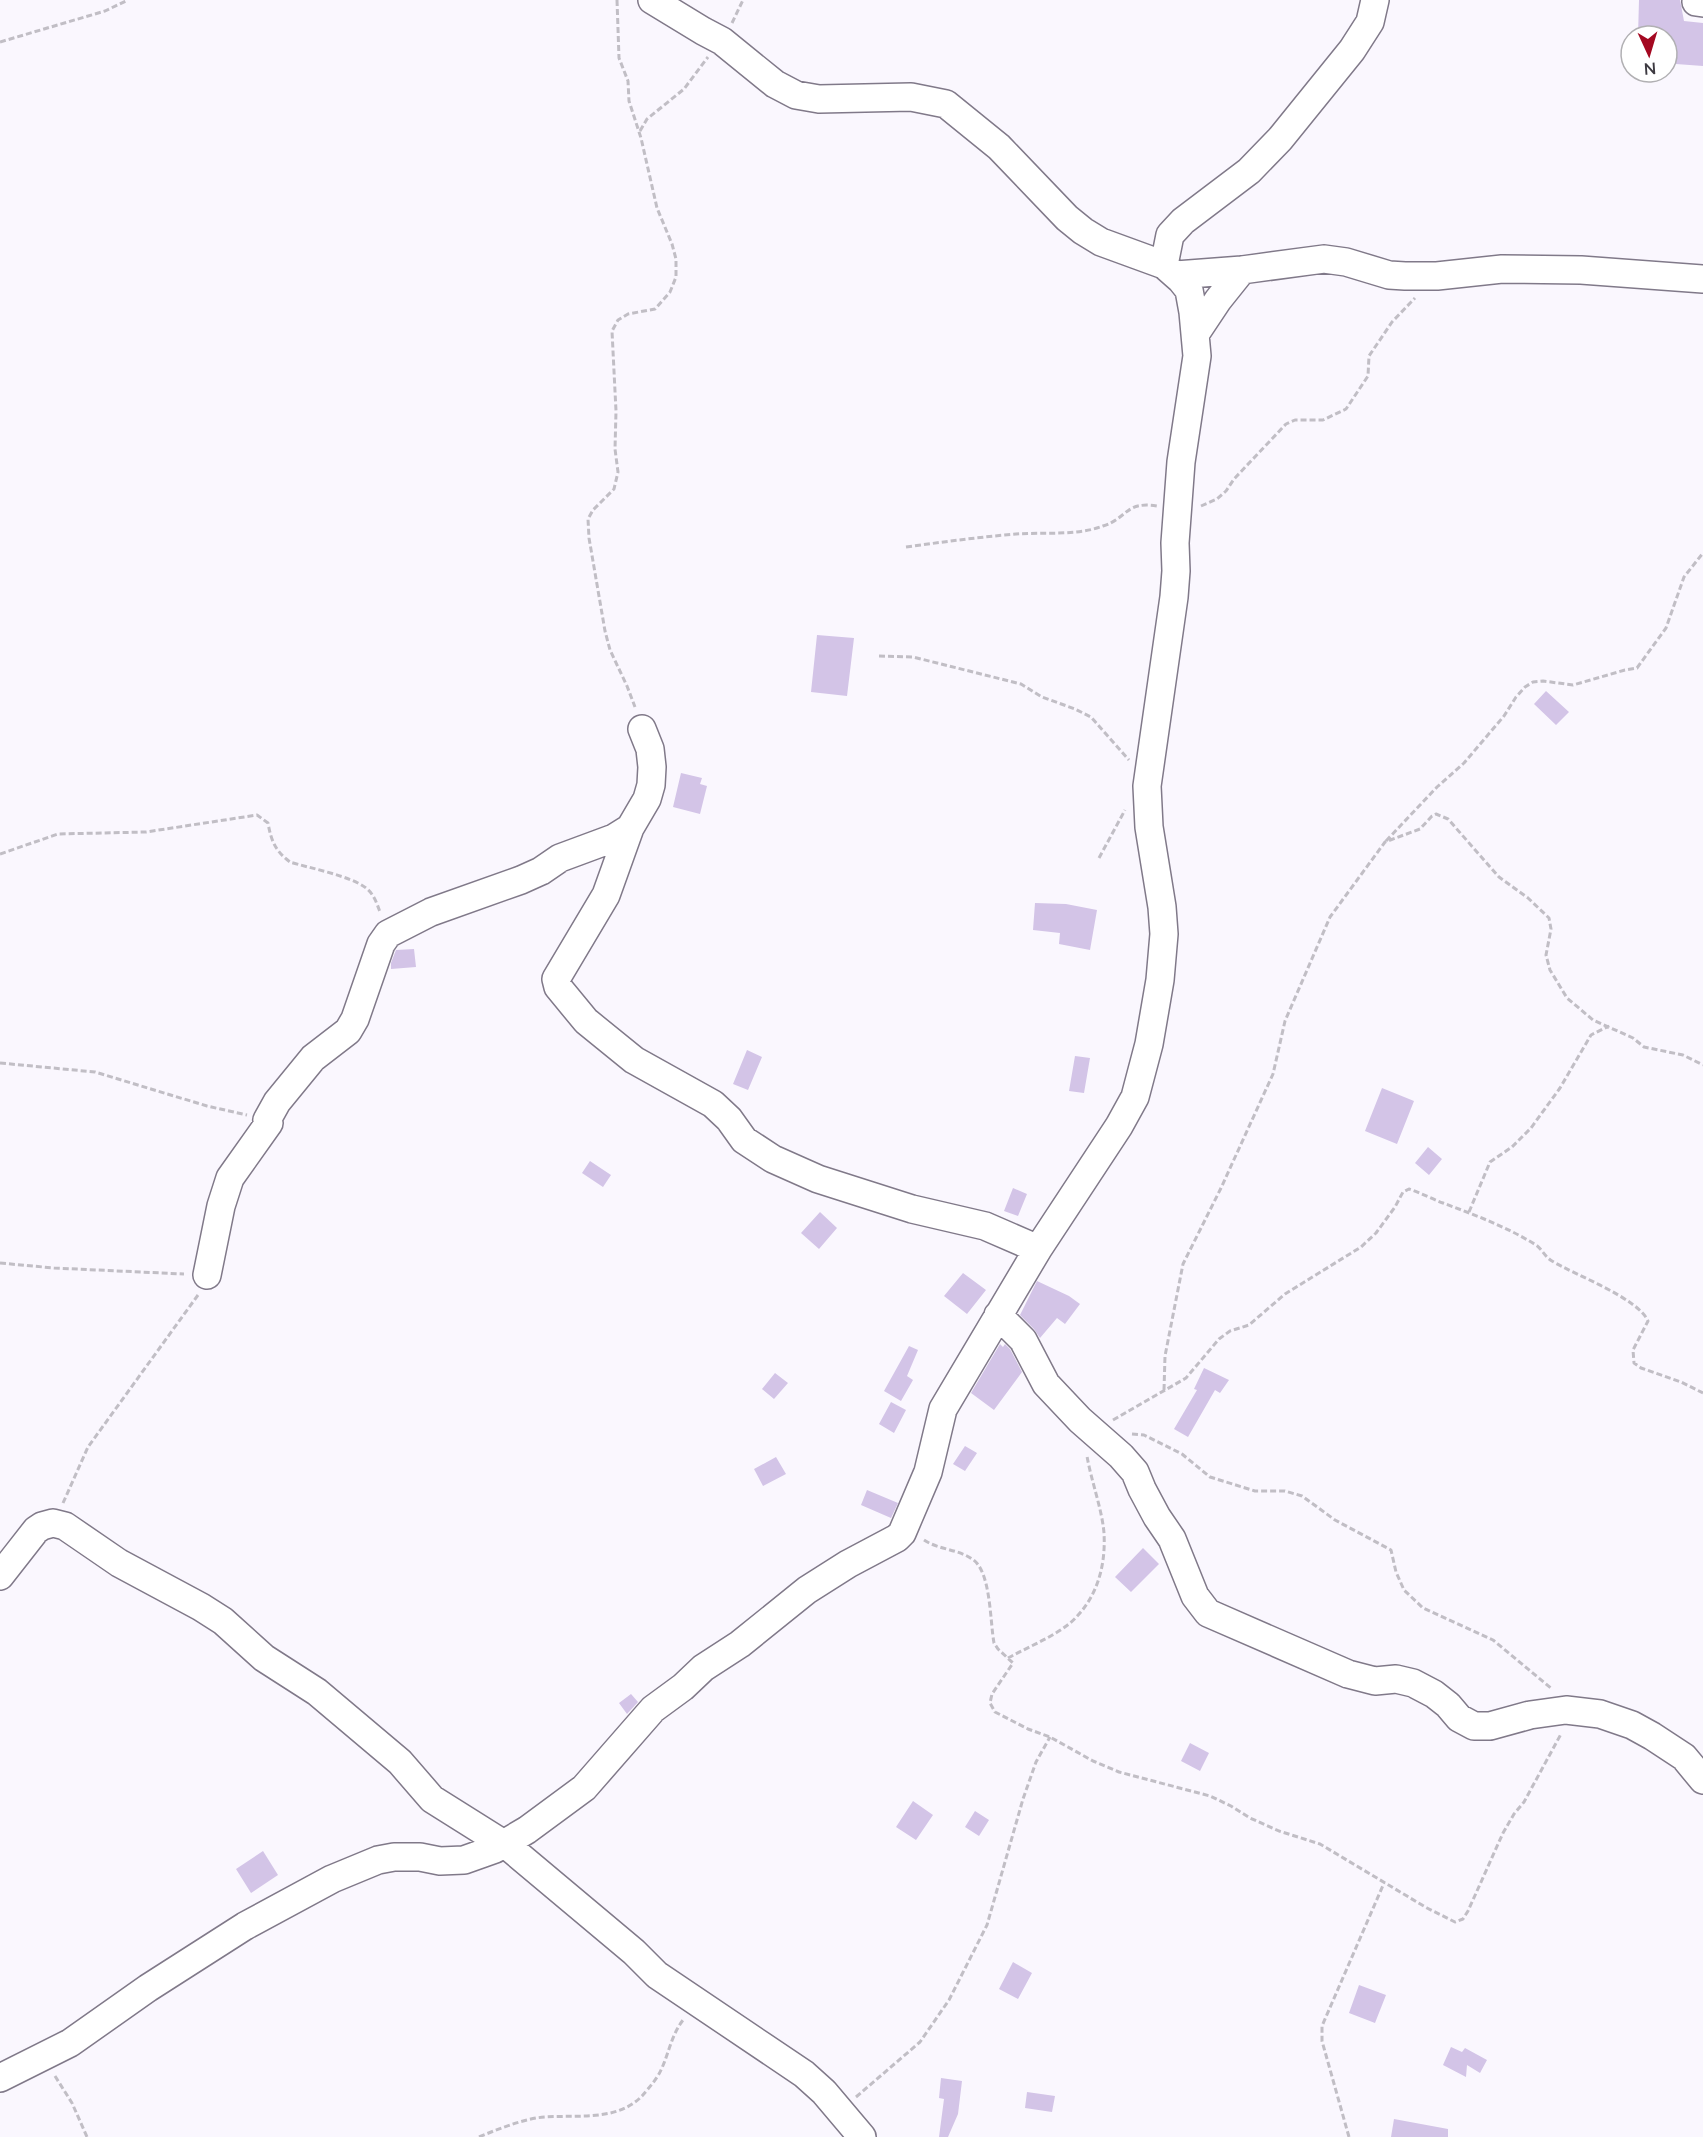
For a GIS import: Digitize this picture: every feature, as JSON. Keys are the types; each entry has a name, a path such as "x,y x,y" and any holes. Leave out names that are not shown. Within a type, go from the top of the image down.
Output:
{"street":[{"path":"652,0 722,41 776,84 796,95 819,99 911,97 946,104 999,147 1067,218 1083,231 1101,242 1170,270 1242,270 1324,259 1346,262 1389,275 1437,276 1502,269 1581,270 1703,279"},
{"path":"0,2078 70,2043 148,1988 245,1926 332,1879 378,1860 405,1856 440,1861 464,1860 495,1849 527,1830 584,1788 652,1709 683,1687 703,1668 740,1644 807,1590 902,1533 928,1472 943,1409 1038,1249 1119,1126 1135,1097 1149,1044 1160,980 1164,934 1149,827 1138,794 1174,597 1181,462 1197,356 1196,333 1188,290 1170,270 1170,235 1183,221 1249,171 1280,139 1352,50 1370,22 1375,0"},
{"path":"1196,333 1242,270"},
{"path":"642,729 650,748 652,767 647,799 630,828 606,895 556,979 558,987 586,1021 634,1060 713,1104 729,1119 744,1140 773,1160 818,1179 912,1209 985,1226 1038,1249"},
{"path":"207,1275 220,1206 230,1178 269,1123 267,1120 278,1102 313,1058 348,1030 355,1019 381,944 388,934 431,912 521,880 541,871 560,858 614,838 630,828"},
{"path":"998,1315 1023,1340 1046,1384 1135,1472 1157,1517 1172,1539 1195,1596 1208,1613 1348,1674 1375,1681 1396,1679 1413,1683 1434,1694 1459,1718 1474,1726 1490,1726 1530,1715 1570,1710 1600,1714 1632,1725 1652,1736 1684,1757 1703,1780"},
{"path":"0,1576 36,1530 53,1523 65,1526 119,1563 223,1621 264,1658 317,1692 391,1755 432,1799 503,1843 634,1952 657,1975 804,2074 824,2092 862,2137"}],"path":[{"path":"0,42 105,11 128,0"},
{"path":"617,0 619,58 628,81 629,101 639,132 657,208 676,259 676,277 670,292 655,309 628,314 618,320 612,331 616,411 615,449 618,472 614,489 593,510 588,519 588,538 605,631 610,650 631,695 642,729"},
{"path":"639,132 647,119 684,89 722,41"},
{"path":"906,547 982,536 1071,532 1102,527 1130,508 1143,504 1164,507 1177,518 1217,499 1286,424 1295,420 1323,420 1346,409 1368,376 1372,352 1405,308 1437,276"},
{"path":"1164,1390 1164,1356 1183,1264 1273,1074 1285,1021 1330,917 1385,842 1437,787 1464,763 1525,687 1533,682 1543,681 1573,685 1637,668 1666,628 1684,577 1703,553"},
{"path":"879,656 913,657 1021,684 1042,697 1090,717 1145,778 1138,794 1099,858"},
{"path":"1385,842 1420,829 1436,814 1448,819 1499,877 1528,898 1549,918 1551,928 1546,956 1557,985 1567,998 1593,1020 1633,1038 1644,1047 1683,1055 1703,1065"},
{"path":"0,854 58,834 146,832 257,815 268,823 271,841 282,856 290,862 355,882 366,888 374,897 388,934"},
{"path":"1469,1212 1490,1162 1512,1147 1531,1128 1560,1088 1591,1035 1609,1026"},
{"path":"0,1063 95,1072 207,1106 235,1111 269,1123"},
{"path":"1008,1658 1067,1625 1086,1607 1096,1586 1102,1565 1104,1532 1087,1425 1186,1378 1219,1339 1230,1331 1249,1325 1285,1294 1361,1247 1376,1233 1406,1190 1413,1190 1469,1212 1533,1244 1552,1261 1609,1290 1638,1308 1646,1315 1648,1321 1633,1350 1634,1364 1682,1382 1703,1393"},
{"path":"0,1263 54,1268 207,1275 192,1305 88,1447 53,1523"},
{"path":"907,1521 925,1541 974,1559 984,1573 994,1643 1013,1664 992,1694 990,1703 995,1712 1119,1772 1210,1796 1279,1831 1320,1844 1445,1918 1455,1922 1463,1919 1503,1833 1524,1802 1570,1710 1562,1698 1493,1640 1423,1608 1404,1590 1396,1572 1391,1550 1335,1520 1302,1497 1285,1491 1255,1491 1210,1477 1182,1454 1143,1435 1124,1433"},
{"path":"842,2113 885,2071 920,2042 949,2000 987,1925 1023,1799 1036,1762 1050,1737"},
{"path":"1349,2137 1322,2041 1322,2026 1384,1883"},
{"path":"479,2137 510,2124 537,2118 601,2114 629,2106 641,2097 660,2071 670,2041 681,2022 699,2003"},
{"path":"43,2056 72,2103 87,2137"}],"building":[{"path":"1639,0 1680,0 1684,21 1703,23 1703,66 1679,64 1679,24 1638,24"},
{"path":"817,635 854,638 847,696 811,692"},
{"path":"1546,691 1569,712 1556,725 1534,704"},
{"path":"681,773 702,778 700,784 707,786 700,814 673,807"},
{"path":"1035,903 1066,904 1097,910 1090,950 1059,944 1060,933 1033,930"},
{"path":"414,949 416,967 391,969 396,950"},
{"path":"747,1050 762,1057 748,1090 733,1084"},
{"path":"1075,1056 1090,1058 1084,1093 1069,1091"},
{"path":"1382,1088 1414,1101 1397,1144 1365,1131"},
{"path":"1428,1147 1442,1159 1429,1175 1415,1163"},
{"path":"590,1161 611,1175 603,1187 582,1173"},
{"path":"1013,1188 1027,1194 1018,1216 1004,1211"},
{"path":"820,1212 837,1228 819,1249 801,1233"},
{"path":"963,1273 986,1290 967,1314 944,1296"},
{"path":"1037,1281 1069,1296 1080,1304 1065,1324 1057,1318 1040,1338 1020,1315"},
{"path":"1000,1344 1003,1347 1005,1344 1010,1349 1022,1372 994,1410 971,1393"},
{"path":"909,1346 918,1350 907,1376 913,1380 901,1401 884,1391"},
{"path":"1204,1368 1229,1380 1220,1393 1215,1390 1188,1437 1174,1429 1197,1390 1194,1389"},
{"path":"775,1373 788,1383 774,1399 762,1389"},
{"path":"891,1402 906,1410 894,1433 879,1424"},
{"path":"965,1446 977,1453 965,1471 953,1464"},
{"path":"776,1457 786,1474 763,1486 754,1469"},
{"path":"867,1490 898,1503 891,1518 861,1505"},
{"path":"1143,1548 1159,1564 1131,1592 1115,1577"},
{"path":"631,1694 638,1702 627,1714 619,1703"},
{"path":"1190,1743 1209,1753 1200,1771 1181,1761"},
{"path":"913,1801 933,1815 916,1840 896,1827"},
{"path":"975,1811 989,1820 979,1836 965,1827"},
{"path":"263,1851 278,1875 251,1893 236,1869"},
{"path":"1013,1962 1032,1973 1018,1999 999,1989"},
{"path":"1359,1985 1386,1995 1375,2023 1349,2013"},
{"path":"1451,2047 1462,2052 1465,2048 1487,2060 1480,2073 1467,2065 1466,2077 1443,2065"},
{"path":"941,2078 962,2081 958,2114 948,2137 939,2137 944,2099 939,2098"},
{"path":"1027,2092 1055,2096 1052,2112 1025,2108"},
{"path":"1394,2119 1448,2129 1448,2137 1391,2137"}]}
